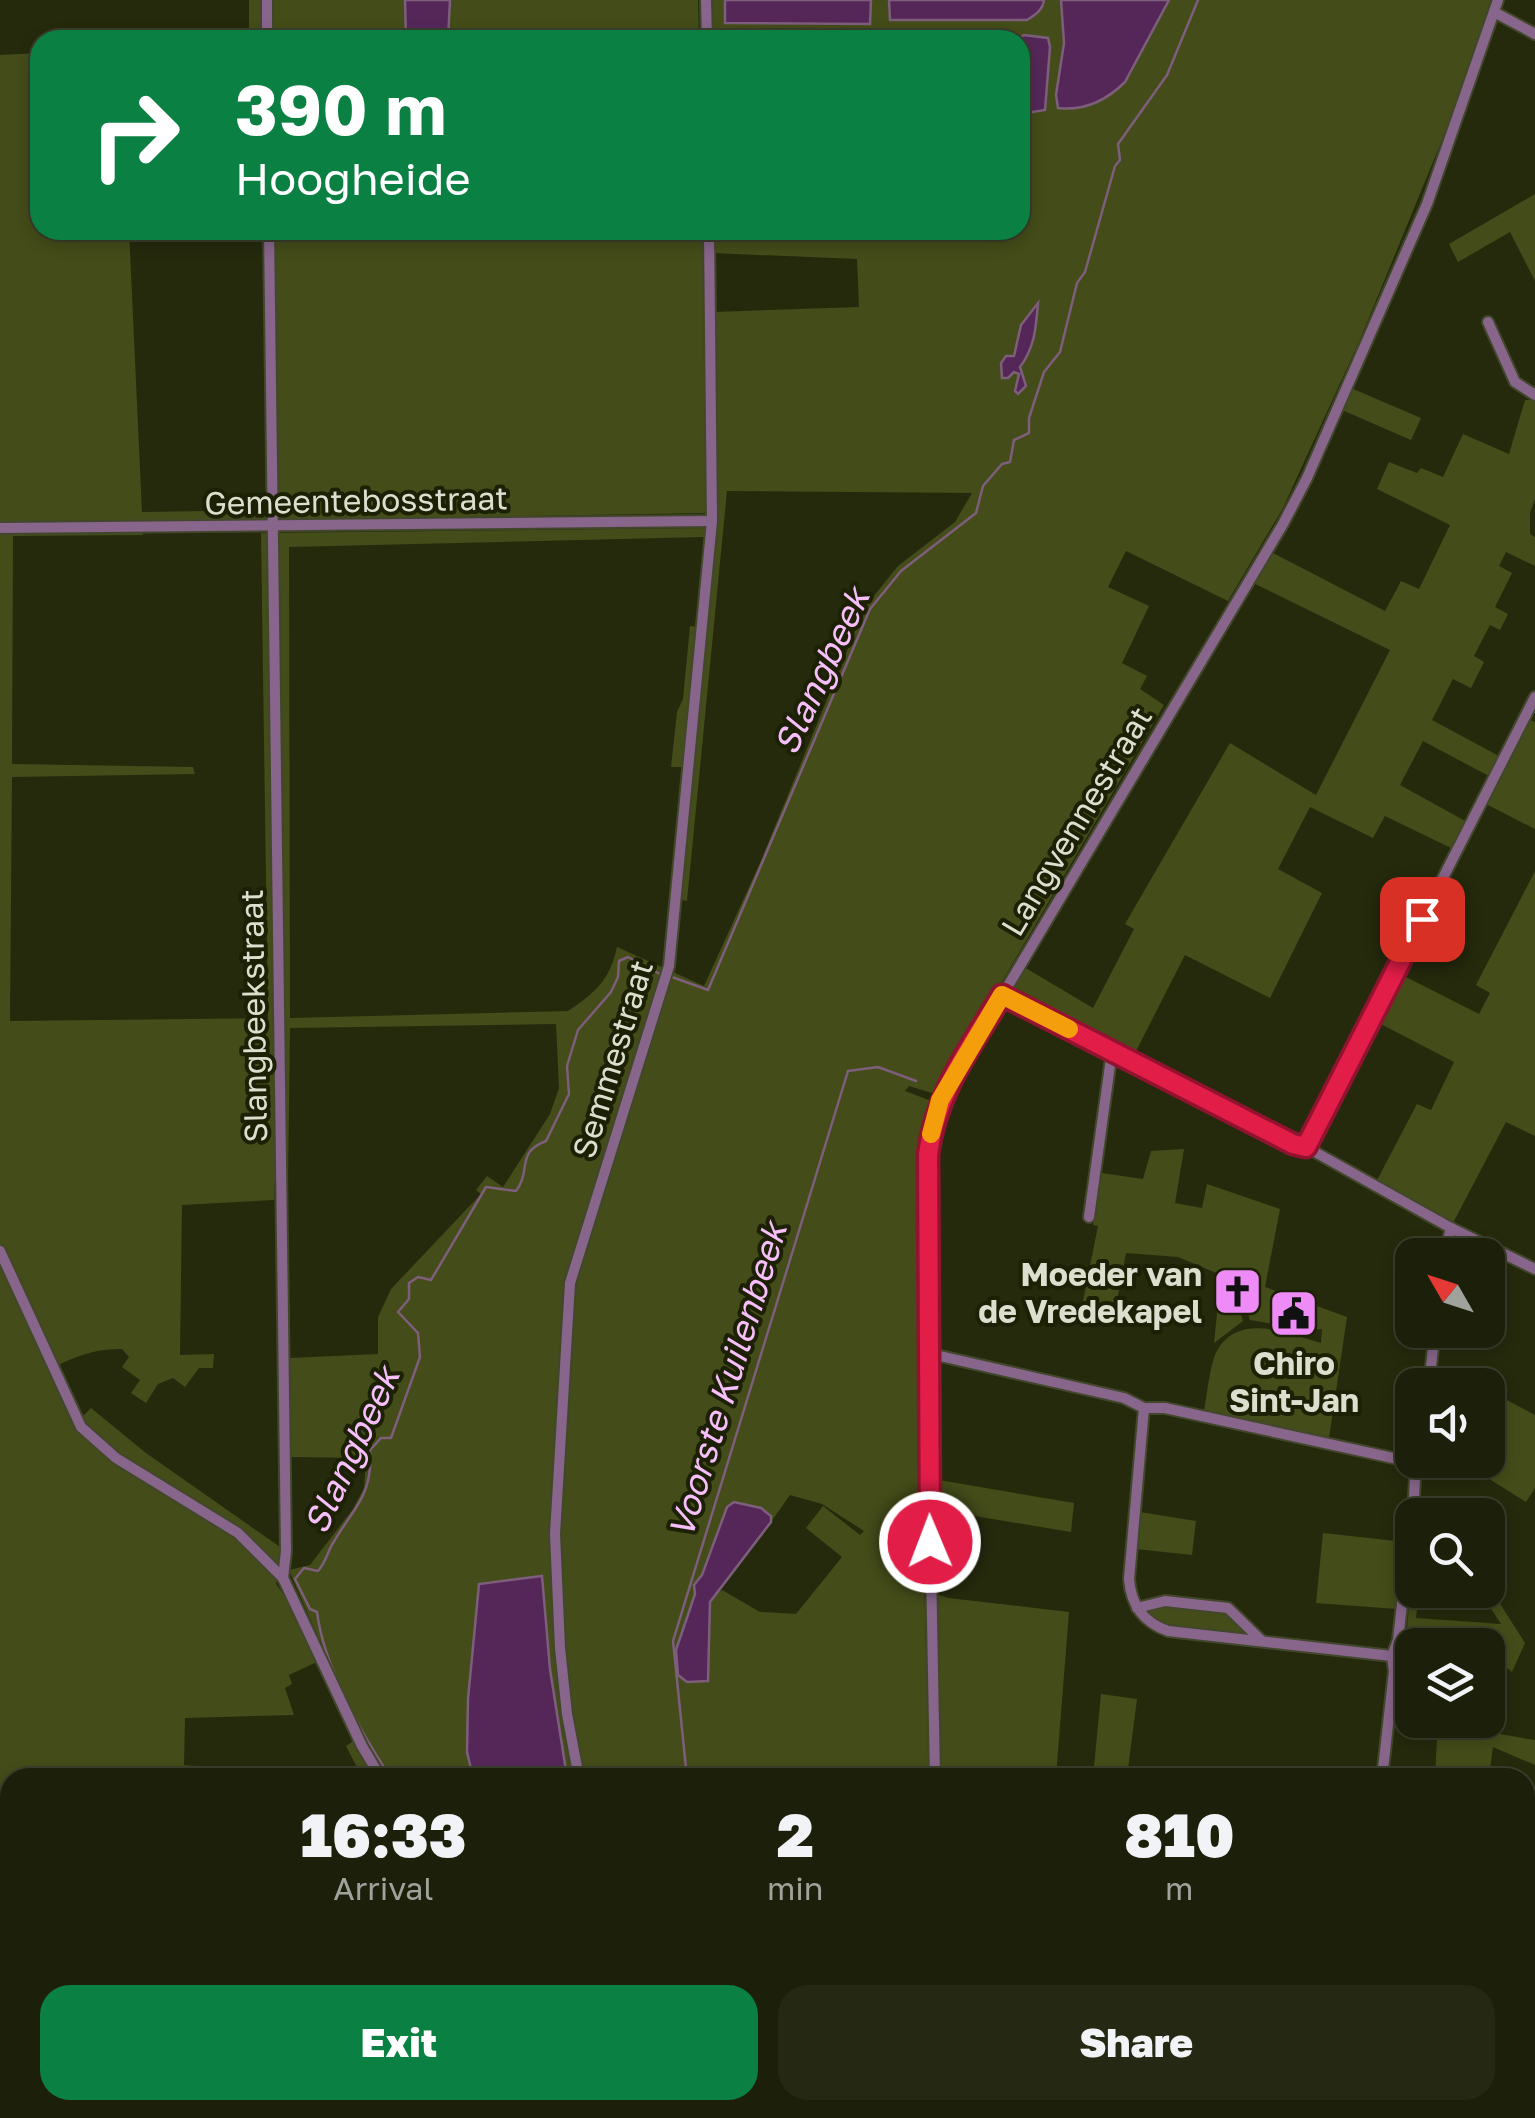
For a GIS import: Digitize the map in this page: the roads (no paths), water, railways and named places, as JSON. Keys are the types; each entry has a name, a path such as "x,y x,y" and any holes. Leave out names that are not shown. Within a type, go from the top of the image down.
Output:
{"street":[{"path":"267,0 268,30"},
{"path":"706,0 707,30"},
{"name":"Langvennestraat","path":"934,1768 928,1154 940,1100 1307,478 1427,204 1498,0"},
{"path":"1494,12 1535,34"},
{"name":"Slangbeekstraat","path":"269,240 286,1551 283,1578"},
{"name":"Semmestraat","path":"577,1768 566,1714 555,1534 570,1284 670,966 712,521 709,240"},
{"path":"1488,322 1515,382 1535,395"},
{"name":"Gemeentebosstraat","path":"0,528 712,521"},
{"path":"1306,1147 1535,697"},
{"path":"1002,995 1293,1144 1306,1147 1451,1228 1535,1269"},
{"path":"1089,1217 1112,1051"},
{"path":"1448,1238 1451,1228"},
{"path":"0,1252 80,1427 116,1458 238,1533 283,1578 375,1768"},
{"path":"927,1353 1124,1398 1144,1408 1166,1408 1395,1457"},
{"path":"1144,1408 1129,1579 1130,1594 1145,1618 1168,1630 1392,1656"},
{"path":"1137,1608 1165,1601 1228,1608 1263,1642"},
{"path":"1383,1768 1394,1671 1392,1656 1402,1608"}],"waterway":[{"name":"Slangbeek","path":"672,977 708,990 870,609 901,571 976,513 983,486 1002,464 1010,462 1014,440 1029,433 1029,418 1044,372 1060,352 1077,283 1085,272 1120,160 1118,144 1167,75 1198,0"},
{"name":"Slangbeek","path":"385,1768 345,1697 327,1654 317,1612 310,1609 295,1579 304,1568 321,1568 365,1490 370,1450 381,1438 391,1438 420,1357 418,1333 398,1312 409,1299 409,1283 418,1277 431,1280 486,1187 516,1191 530,1151 546,1141 569,1094 567,1066 578,1030 611,992 618,977 619,961 628,957 660,974"},
{"name":"Voorste Kuilenbeek","path":"686,1768 673,1641 848,1071 878,1067 916,1081"}],"place":[{"name":"Moeder van de Vredekapel","path":"1237,1292"},
{"name":"Chiro Sint-Jan","path":"1294,1313"}]}
